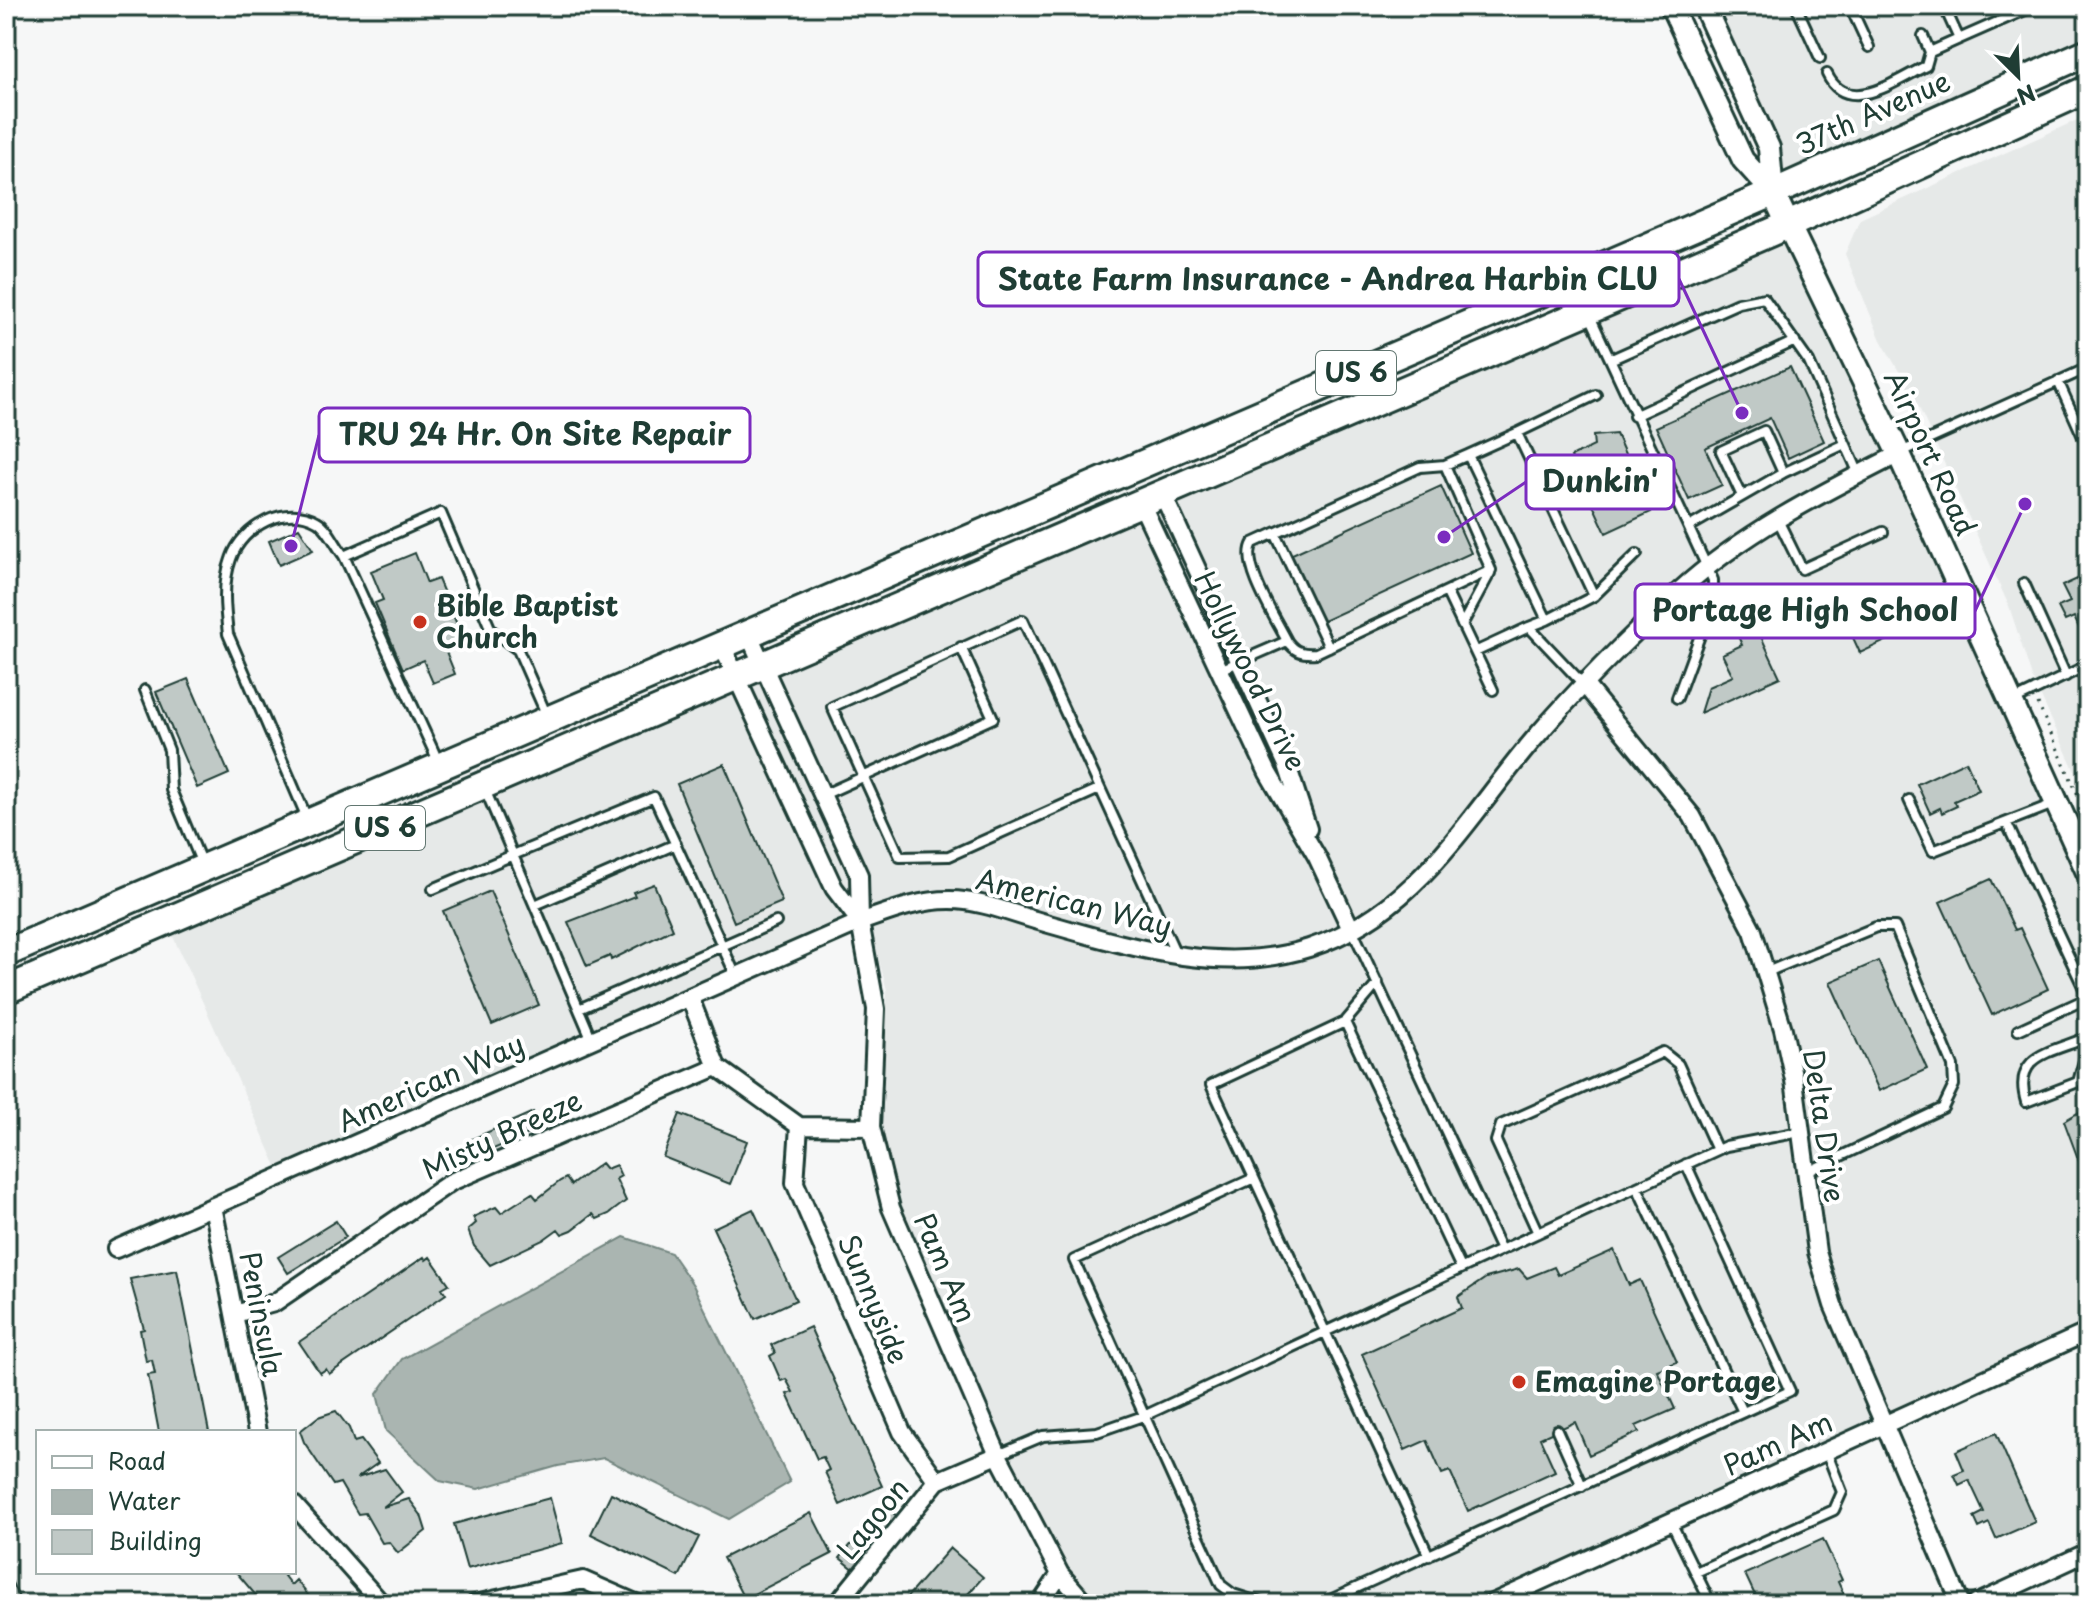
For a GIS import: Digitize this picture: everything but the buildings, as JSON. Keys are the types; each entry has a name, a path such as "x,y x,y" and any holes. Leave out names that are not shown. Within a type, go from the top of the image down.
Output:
{"main road":[{"name":"37th Avenue","path":"1773,193 2088,52"},
{"name":"US 6","path":"6,990 1587,312 2088,89"},
{"name":"Airport Road","path":"1773,193 1899,454 2088,872"},
{"name":"US 6","path":"6,953 1773,193"}],"street":[{"path":"1671,6 1743,160 1773,193"},
{"path":"1704,6 1769,148 1773,193"},
{"name":"American Way","path":"116,1249 860,922 912,904 952,900 1176,955 1223,961 1263,958 1310,947 1351,929 1386,910 1427,875 1492,789 1585,685 1709,566 1777,517 1899,454"},
{"name":"Hollywood Drive","path":"1152,499 1240,662 1287,765 1317,857"},
{"name":"Hollywood Drive","path":"1152,499 1220,671 1268,773 1317,857 1351,929"},
{"name":"Pam Am","path":"749,635 859,875 860,922 876,1009 871,1127 891,1208 998,1455 1060,1574 1086,1604"},
{"name":"Pam Am","path":"722,646 834,888 860,922"},
{"name":"Delta Drive","path":"1585,685 1692,816 1747,919 1767,972 1791,1068 1817,1252 1833,1305 1961,1604"},
{"path":"690,998 717,1067 799,1126 871,1127"},
{"name":"Misty Breeze","path":"235,1314 274,1303 451,1182 717,1067"},
{"name":"Sunnyside","path":"799,1126 795,1183 902,1432 937,1481"},
{"name":"Peninsula","path":"213,1206 257,1430"},
{"name":"Pam Am","path":"1490,1604 2088,1332"},
{"name":"Lagoon","path":"837,1604 937,1481 998,1455"},
{"path":"296,1507 382,1604"},
{"path":"1976,1604 2088,1552"},
{"path":"1040,1604 1060,1574"},
{"path":"475,1604 583,1580 638,1604"}],"lane":[{"path":"1796,6 1820,58"},
{"path":"1850,6 1869,47"},
{"path":"1944,6 1959,39"},
{"path":"1930,52 2034,6"},
{"path":"1827,74 1833,86 1845,94 1868,95 1926,66 1930,52 1923,36"},
{"path":"1612,359 1738,303 1764,298 1809,362 1859,474"},
{"path":"1587,312 1612,359 1634,416 1709,566 1713,600 1677,698"},
{"path":"1634,416 1795,341"},
{"path":"1899,454 2088,368"},
{"path":"2058,381 2088,448"},
{"path":"1491,570 1329,647 1304,654 1287,641 1250,568 1248,550 1253,543 1420,467 1445,465 1596,395"},
{"path":"1742,496 1721,451 1764,431 1783,473"},
{"path":"1517,433 1594,596"},
{"path":"1689,527 1783,473 1845,444"},
{"path":"1468,455 1547,620"},
{"path":"1445,465 1491,570"},
{"path":"309,823 228,634 224,601 231,557 252,530 276,516 298,513 320,522 344,556 440,767"},
{"path":"344,556 441,513 491,630 518,650 549,720"},
{"path":"1777,517 1802,569 1883,532"},
{"path":"1275,533 1329,647"},
{"path":"1475,652 1594,596 1637,554"},
{"path":"1462,625 1491,570"},
{"path":"2024,583 2066,676"},
{"path":"1447,593 1493,690"},
{"path":"1099,789 949,856 900,857 832,707 1023,620 1176,955"},
{"path":"1529,627 1585,685"},
{"path":"1220,671 1287,641"},
{"path":"823,795 993,718 961,647"},
{"path":"2012,701 2088,665"},
{"path":"145,690 169,750 171,790 204,868"},
{"path":"483,786 592,1041"},
{"path":"433,889 654,797 737,977"},
{"path":"1909,800 1933,851 2057,802"},
{"path":"2007,824 2088,997 2018,1030"},
{"path":"535,905 676,844"},
{"path":"579,1009 776,922"},
{"path":"1767,972 1876,927 1895,927 1953,1066 1954,1085 1943,1108 1804,1173"},
{"path":"1351,929 1501,1250"},
{"path":"1378,983 1345,1022 1211,1085 1429,1556"},
{"path":"1345,1022 1461,1268"},
{"path":"2088,1037 2029,1062 2022,1071 2021,1083 2026,1102 2078,1082 2088,1046"},
{"path":"1538,1233 1496,1141 1501,1125 1663,1052 1678,1064 1717,1150"},
{"path":"998,1455 1043,1436 1097,1432 1146,1415 1717,1150 1759,1137 1800,1132"},
{"path":"1321,1604 1790,1391 1686,1164"},
{"path":"1254,1178 1074,1260 1221,1585 1233,1594 1264,1604"},
{"path":"1637,1187 1743,1412"},
{"path":"1557,1430 1582,1486"},
{"path":"1696,1572 1834,1510 1842,1492 1826,1451"},
{"path":"1671,1522 1711,1604"}],"path":[{"path":"2033,692 2088,818"}],"shaded area":[{"path":"1698,6 2088,6 2088,40 1777,179"},
{"path":"2088,115 2088,800 2032,677 2009,606 1917,403 1881,340 1845,254 1860,219"},
{"path":"1785,236 2088,881 2088,1323 1469,1604 1097,1604 1068,1568 1012,1460 901,1211 878,1127 887,990 870,928 285,1184 171,932"}],"water":[{"path":"624,1237 671,1253 693,1285 790,1482 729,1519 604,1458 558,1466 478,1489 440,1481 386,1431 377,1394 402,1359"}],"place":[{"name":"State Farm Insurance - Andrea Harbin CLU","path":"1742,413"},
{"name":"Portage High School","path":"2025,504"},
{"name":"Dunkin'","path":"1444,537"},
{"name":"TRU 24 Hr. On Site Repair","path":"291,546"},
{"name":"Bible Baptist Church","path":"420,622"},
{"name":"Emagine Portage","path":"1519,1382"}]}
